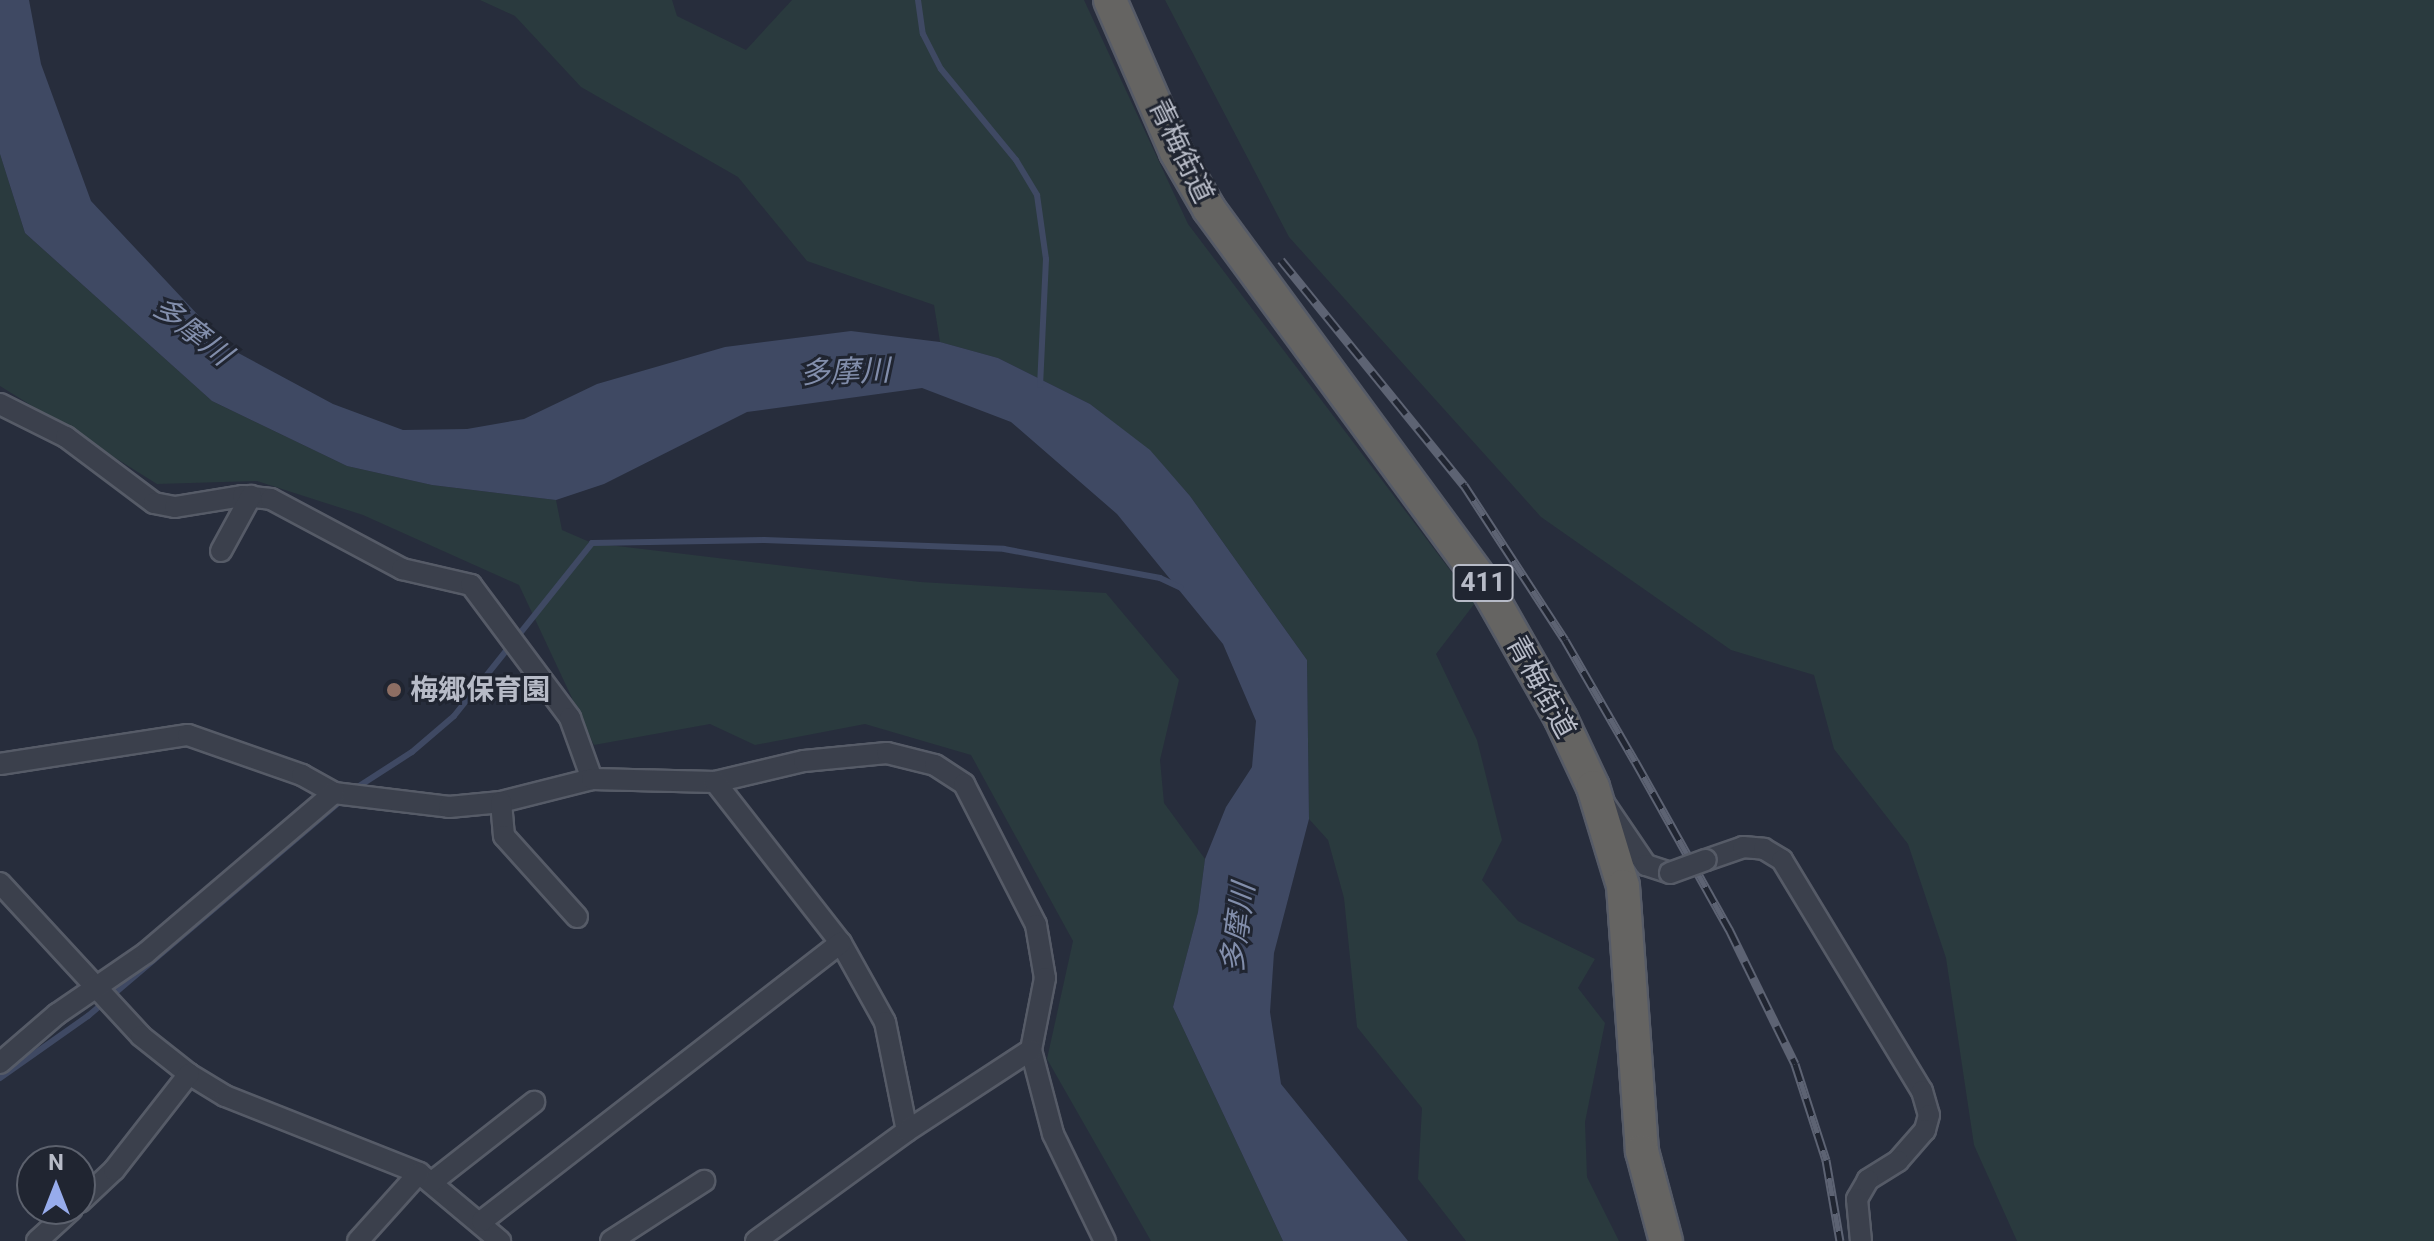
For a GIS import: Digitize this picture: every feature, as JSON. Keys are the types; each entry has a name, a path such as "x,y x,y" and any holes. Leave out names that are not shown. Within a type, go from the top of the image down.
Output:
{"highway":[{"name":"青梅街道","path":"1110,0 1176,152 1209,209 1485,585 1561,719 1593,787 1623,886 1642,1151 1666,1241"}],"street":[{"path":"0,404 66,437 154,503 175,507 251,496 271,499 402,569 471,585 570,718 592,779"},
{"path":"221,551 251,496"},
{"path":"0,764 188,735 302,775 334,793 449,807 501,802 592,779 715,782 804,761 887,753 935,765 964,784 1036,925 1045,978 1031,1050 1053,1134 1105,1241"},
{"path":"715,782 841,943 885,1022 907,1131"},
{"path":"1593,787 1646,865 1670,873 1743,847 1764,849 1782,860 1926,1099 1929,1115 1922,1135 1898,1161 1868,1180 1857,1199 1861,1241"},
{"path":"0,1063 95,987 178,927 334,793"},
{"path":"501,802 504,836 577,917"},
{"path":"0,883 141,1036 189,1074 225,1096 426,1177 482,1221 500,1241"},
{"path":"482,1221 841,943"},
{"path":"756,1241 907,1131 1031,1050"},
{"path":"96,1187 114,1170 189,1074"},
{"path":"358,1241 426,1177 534,1102"},
{"path":"611,1241 704,1181"}],"shaded area":[{"path":"480,0 672,0 677,16 746,50 792,0 1084,0 1188,224 1475,603 1436,654 1477,740 1502,840 1482,880 1518,921 1595,959 1578,988 1605,1023 1585,1122 1587,1177 1619,1241 1466,1241 1418,1179 1422,1108 1357,1027 1344,898 1328,840 1309,819 1307,660 1190,496 1150,451 1090,404 998,358 940,342 934,305 807,261 738,177 581,87 515,16"},
{"path":"1165,0 2434,0 2434,1241 2017,1241 1974,1145 1946,958 1908,844 1834,749 1814,675 1731,650 1541,517 1289,237"},
{"path":"0,154 25,233 212,401 347,466 432,485 556,500 562,530 592,543 920,582 1106,593 1179,680 1160,760 1164,803 1205,859 1198,912 1173,1007 1283,1241 1151,1241 1047,1059 1073,941 971,755 865,724 755,745 710,724 594,745 519,585 363,515 257,481 157,484 0,386"}],"water":[{"name":"多摩川","path":"0,0 29,0 41,64 91,201 229,348 333,404 403,430 467,429 524,419 597,384 725,347 851,331 940,342 998,358 1090,404 1150,450 1190,496 1307,660 1309,819 1274,953 1270,1012 1281,1084 1408,1241 1283,1241 1173,1007 1198,912 1205,859 1226,807 1252,767 1256,721 1223,644 1117,514 1011,422 922,388 747,412 604,484 556,500 432,485 347,466 212,401 25,233 0,154"}],"waterway":[{"path":"918,0 923,34 941,69 1016,160 1037,195 1046,259 1040,385"},
{"path":"353,790 412,752 454,716 592,543 764,540 1004,549 1160,578 1181,588"},
{"path":"0,1078 88,1016 342,800"}],"railway":[{"path":"1281,260 1464,485 1565,640 1635,761 1729,929 1795,1064 1826,1160 1840,1241"}],"place":[{"name":"梅郷保育園","path":"394,690"}]}
